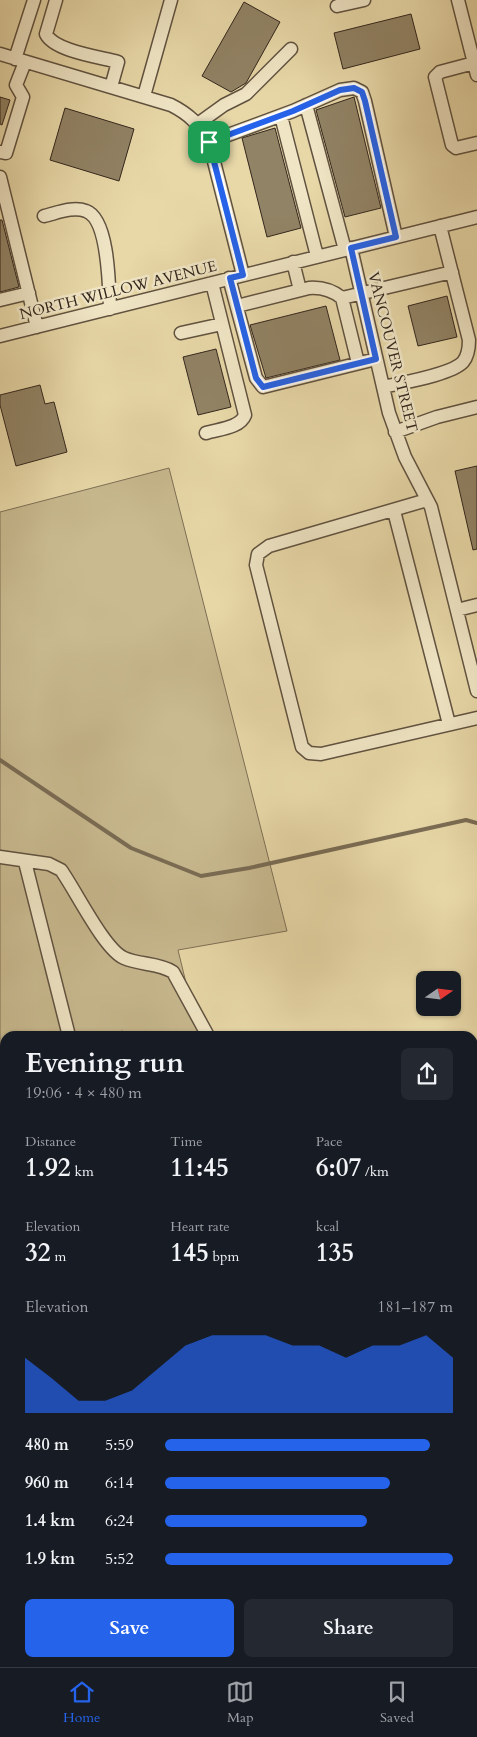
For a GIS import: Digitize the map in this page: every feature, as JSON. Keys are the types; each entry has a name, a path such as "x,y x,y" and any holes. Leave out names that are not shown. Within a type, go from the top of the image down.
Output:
{"street":[{"path":"0,152 6,153 23,97 16,85 34,0"},
{"path":"56,0 46,34 49,41 59,46 118,62 110,87"},
{"path":"144,96 171,0"},
{"path":"337,6 364,0"},
{"path":"458,0 476,69 440,72 435,76 452,145 456,148 477,142"},
{"path":"198,123 224,105 246,94 291,49"},
{"path":"0,54 144,96 184,111 198,123 209,142 243,275"},
{"path":"209,142 281,116 340,90 354,88 362,92 396,237"},
{"name":"VANCOUVER STREET","path":"306,105 361,294 382,386 395,432 427,500 437,530 477,691"},
{"path":"281,116 317,256"},
{"path":"0,176 38,327"},
{"path":"44,216 80,210 87,211 97,220 108,266 110,308"},
{"name":"NORTH WILLOW AVENUE","path":"0,336 477,217"},
{"path":"382,386 442,373 462,363 469,350 470,340 440,226"},
{"path":"293,262 300,290"},
{"path":"237,306 300,290 325,288 342,298 452,272"},
{"path":"230,278 256,378 263,387 376,359"},
{"path":"206,432 237,425 243,420 245,415 212,283"},
{"path":"0,300 29,293"},
{"path":"342,298 358,363"},
{"path":"181,333 222,324"},
{"path":"395,432 437,417 477,407"},
{"path":"427,500 269,546 258,554 256,565 302,747 308,753 321,754 477,718"},
{"path":"394,511 449,724"},
{"path":"457,610 477,605"},
{"path":"0,857 48,864 61,870 108,945 123,958 152,966 164,966 173,972 205,1031"},
{"path":"25,862 68,1031"}],"shaded area":[{"path":"169,468 287,931 178,950 198,1031 0,1031 0,512"}],"building":[{"path":"244,2 280,22 246,83 231,92 202,76"},
{"path":"411,14 420,49 343,69 334,33"},
{"path":"0,97 10,100 2,125 0,124"},
{"path":"354,97 381,208 345,217 316,110"},
{"path":"65,108 134,129 119,181 50,160"},
{"path":"275,128 301,228 267,237 242,138"},
{"path":"0,220 2,220 19,287 0,292"},
{"path":"447,296 457,337 418,346 408,306"},
{"path":"326,306 340,360 266,378 250,325"},
{"path":"216,349 231,407 198,415 183,357"},
{"path":"40,385 45,404 54,402 67,452 16,466 0,405 0,395"},
{"path":"477,466 477,549 473,550 455,471"}],"waterway":[{"path":"0,760 131,848 201,876 249,868 466,820 477,823"}],"route":[{"path":"354,88 362,92 396,237 351,248 376,359 263,387 258,382 230,278 243,275 209,142 293,111 340,90 354,88"}]}
